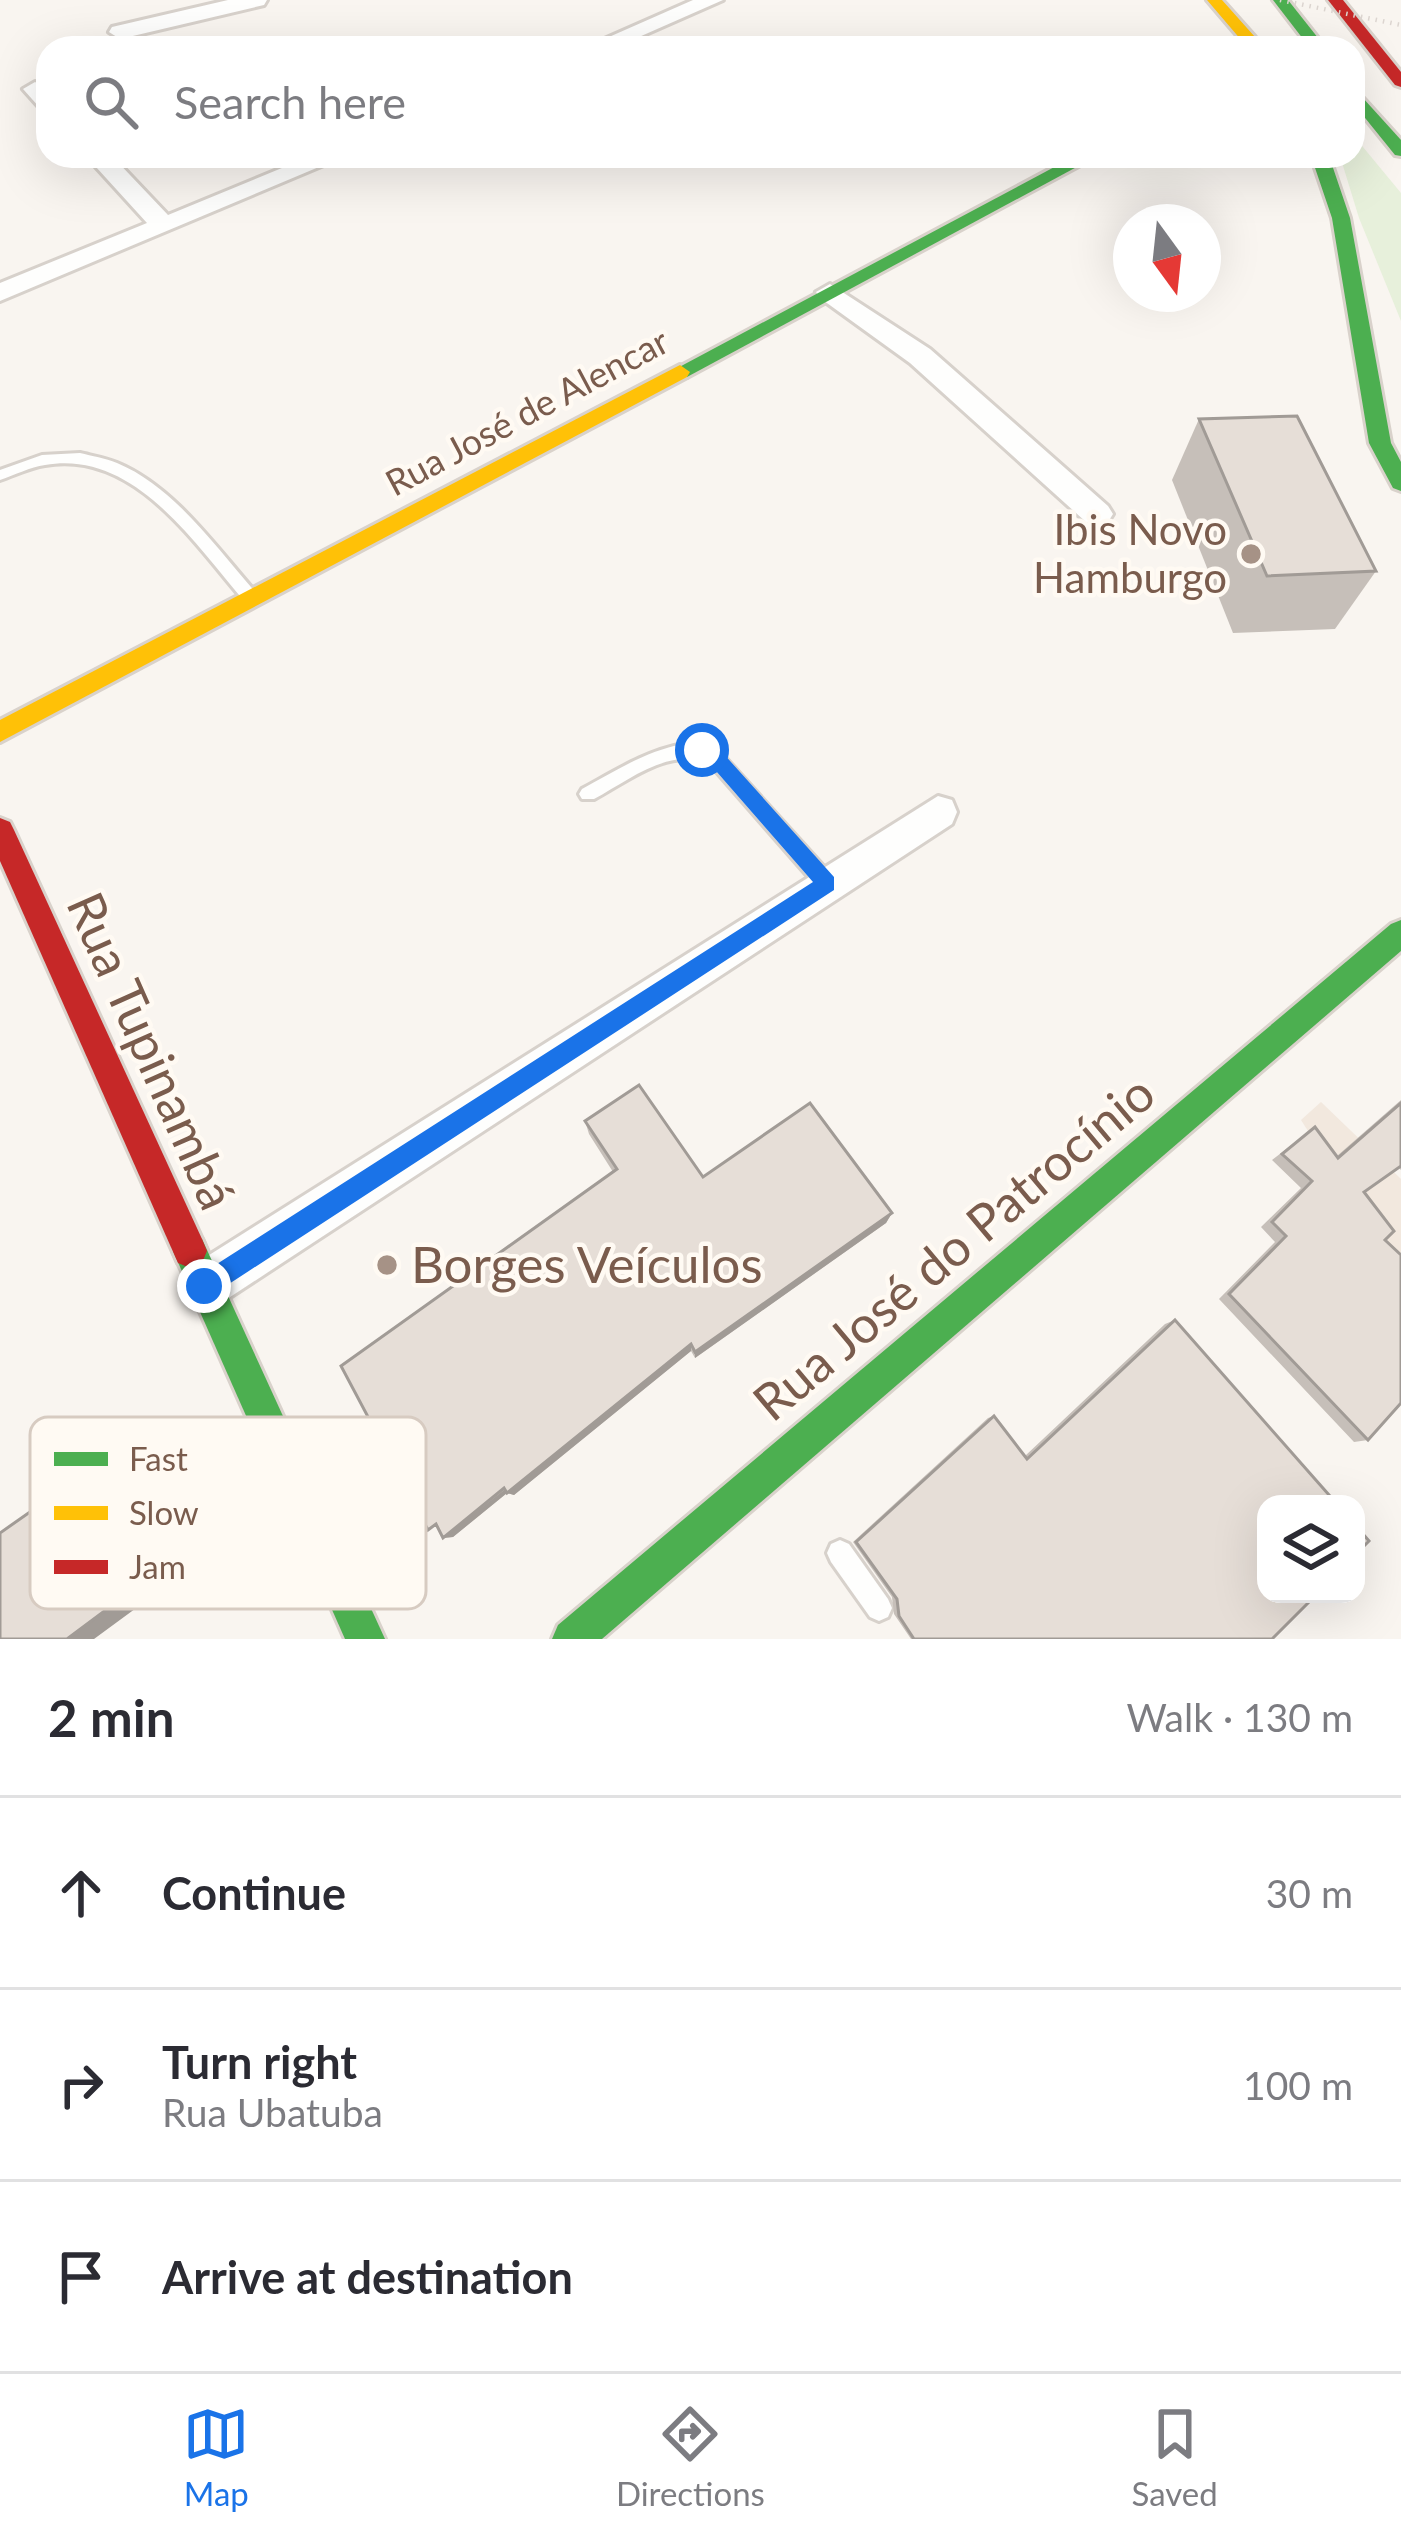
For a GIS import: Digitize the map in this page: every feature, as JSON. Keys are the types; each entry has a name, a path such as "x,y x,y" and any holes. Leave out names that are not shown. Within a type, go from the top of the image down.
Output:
{"main road":[{"path":"1214,0 1246,36"},
{"path":"1266,0 1276,36"},
{"path":"1280,0 1308,36"},
{"path":"1335,0 1364,36"},
{"path":"1365,37 1401,82"},
{"path":"1365,107 1401,151"},
{"name":"Rua José de Alencar","path":"2,736 252,598 1065,168"},
{"path":"1324,168 1341,218 1380,443 1401,483"},
{"name":"Rua Tupinambá","path":"0,830 264,1417"},
{"name":"Rua José do Patrocínio","path":"572,1639 1401,933"},
{"name":"Rua Tupinambá","path":"351,1609 365,1639"}],"street":[{"path":"120,32 256,0"},
{"path":"625,36 712,0"},
{"path":"109,168 164,226"},
{"path":"0,293 305,168"},
{"path":"830,292 920,356 1097,514"},
{"path":"204,1286 938,812"}],"lane":[{"path":"0,475 29,460 69,453 100,459 138,476 252,598"},
{"path":"588,794 678,749 702,750 715,758 827,884"},
{"path":"840,1553 879,1608"}],"path":[{"path":"1280,0 1401,25"}],"shaded area":[{"path":"1321,1102 1401,1179 1401,1277 1301,1120"}],"green space":[{"path":"1365,150 1401,193 1401,321 1344,168 1365,168"}],"building":[{"path":"1297,416 1376,571 1267,576 1199,419"},
{"path":"639,1085 703,1177 810,1103 892,1213 695,1352 691,1344 507,1493 504,1488 443,1538 436,1524 428,1530 426,1526 426,1417 368,1417 341,1366 617,1169 585,1121"},
{"path":"1401,1103 1401,1166 1364,1192 1394,1231 1385,1240 1401,1255 1401,1403 1368,1440 1229,1294 1286,1236 1272,1222 1312,1181 1282,1154 1315,1127 1338,1158"},
{"path":"1175,1320 1329,1495 1257,1495 1257,1603 1308,1603 1272,1639 914,1639 899,1616 897,1599 856,1542 994,1416 1027,1459"},
{"path":"30,1512 30,1609 107,1609 67,1639 0,1639 0,1533"}],"traffic: fast":[{"path":"1280,0 1308,36"},
{"path":"1365,107 1401,151"},
{"path":"680,372 1065,168"},
{"path":"1324,168 1341,218 1380,443 1401,483"},
{"path":"572,1639 1401,933"},
{"path":"190,1251 265,1417"},
{"path":"351,1609 365,1639"}],"traffic: slow":[{"path":"1214,0 1246,36"},
{"path":"0,732 680,372"}],"traffic: jam":[{"path":"1335,0 1364,36"},
{"path":"1365,37 1401,82"},
{"path":"0,830 190,1251"}],"place":[{"name":"Ibis Novo Hamburgo","path":"1251,554"},
{"name":"Borges Veículos","path":"387,1265"}],"route":[{"path":"204,1286 827,884 715,758 702,750"}]}
